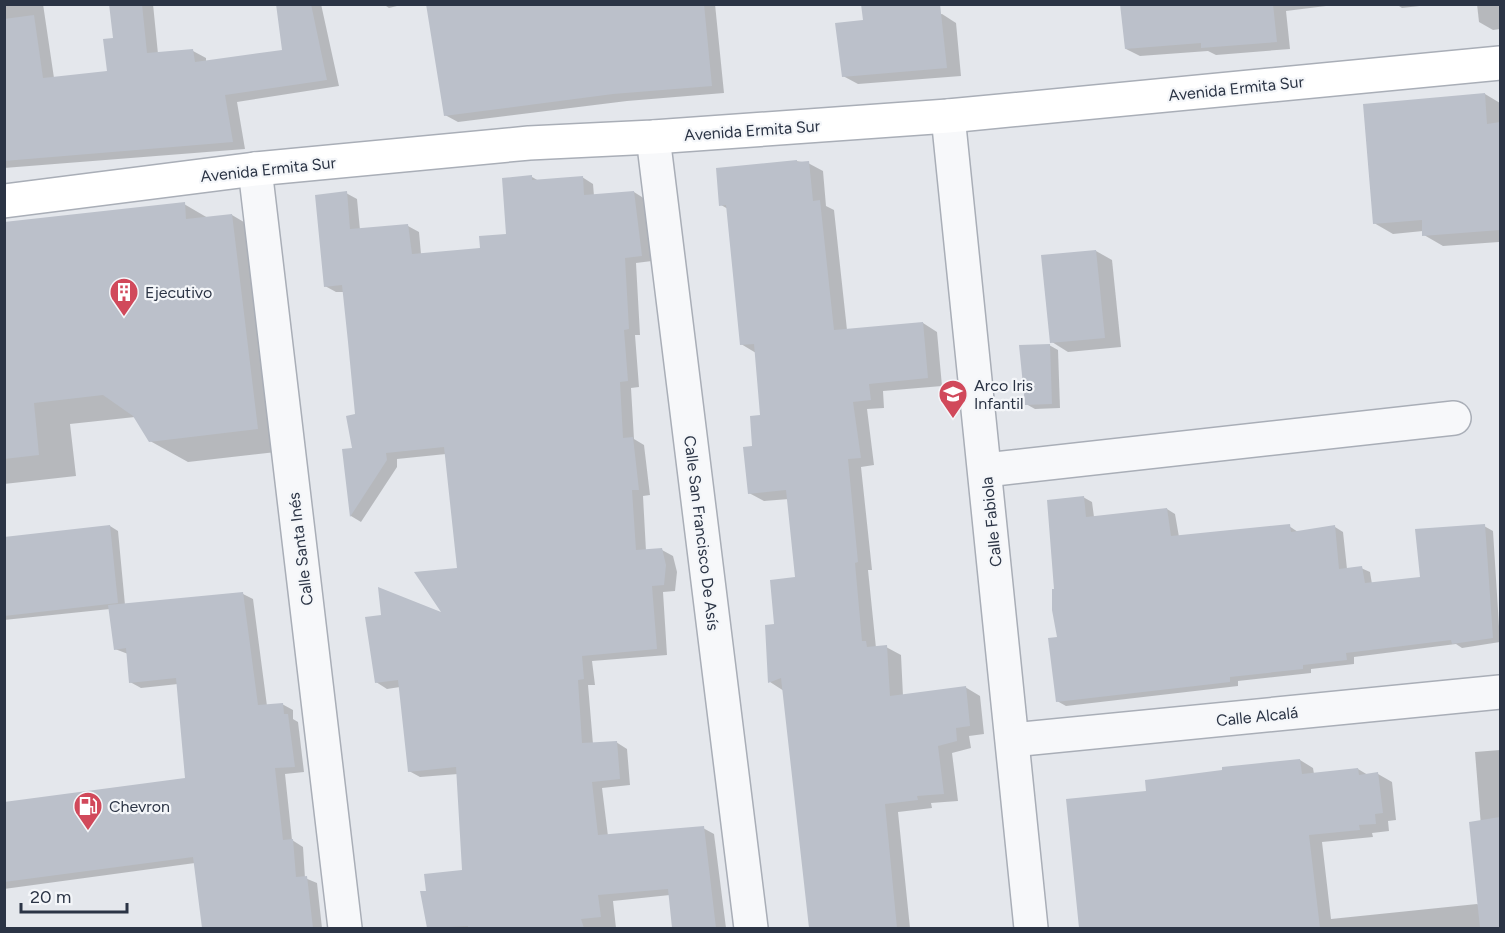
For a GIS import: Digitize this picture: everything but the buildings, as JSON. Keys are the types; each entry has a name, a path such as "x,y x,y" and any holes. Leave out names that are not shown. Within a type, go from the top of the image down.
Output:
{"main road":[{"name":"Avenida Ermita Sur","path":"4,201 255,169 530,142 653,137 948,116 1500,63"}],"street":[{"name":"Calle Fabiola","path":"948,116 986,470 1031,928"},
{"name":"Calle San Francisco De Asís","path":"653,137 751,928"},
{"name":"Calle Santa Inés","path":"255,169 345,928"},
{"path":"986,470 1454,418"},
{"name":"Calle Alcalá","path":"1012,740 1500,692"}],"place":[{"name":"Ejecutivo","path":"124,318"},
{"name":"Arco Iris Infantil","path":"953,420"},
{"name":"Chevron","path":"88,832"}]}
